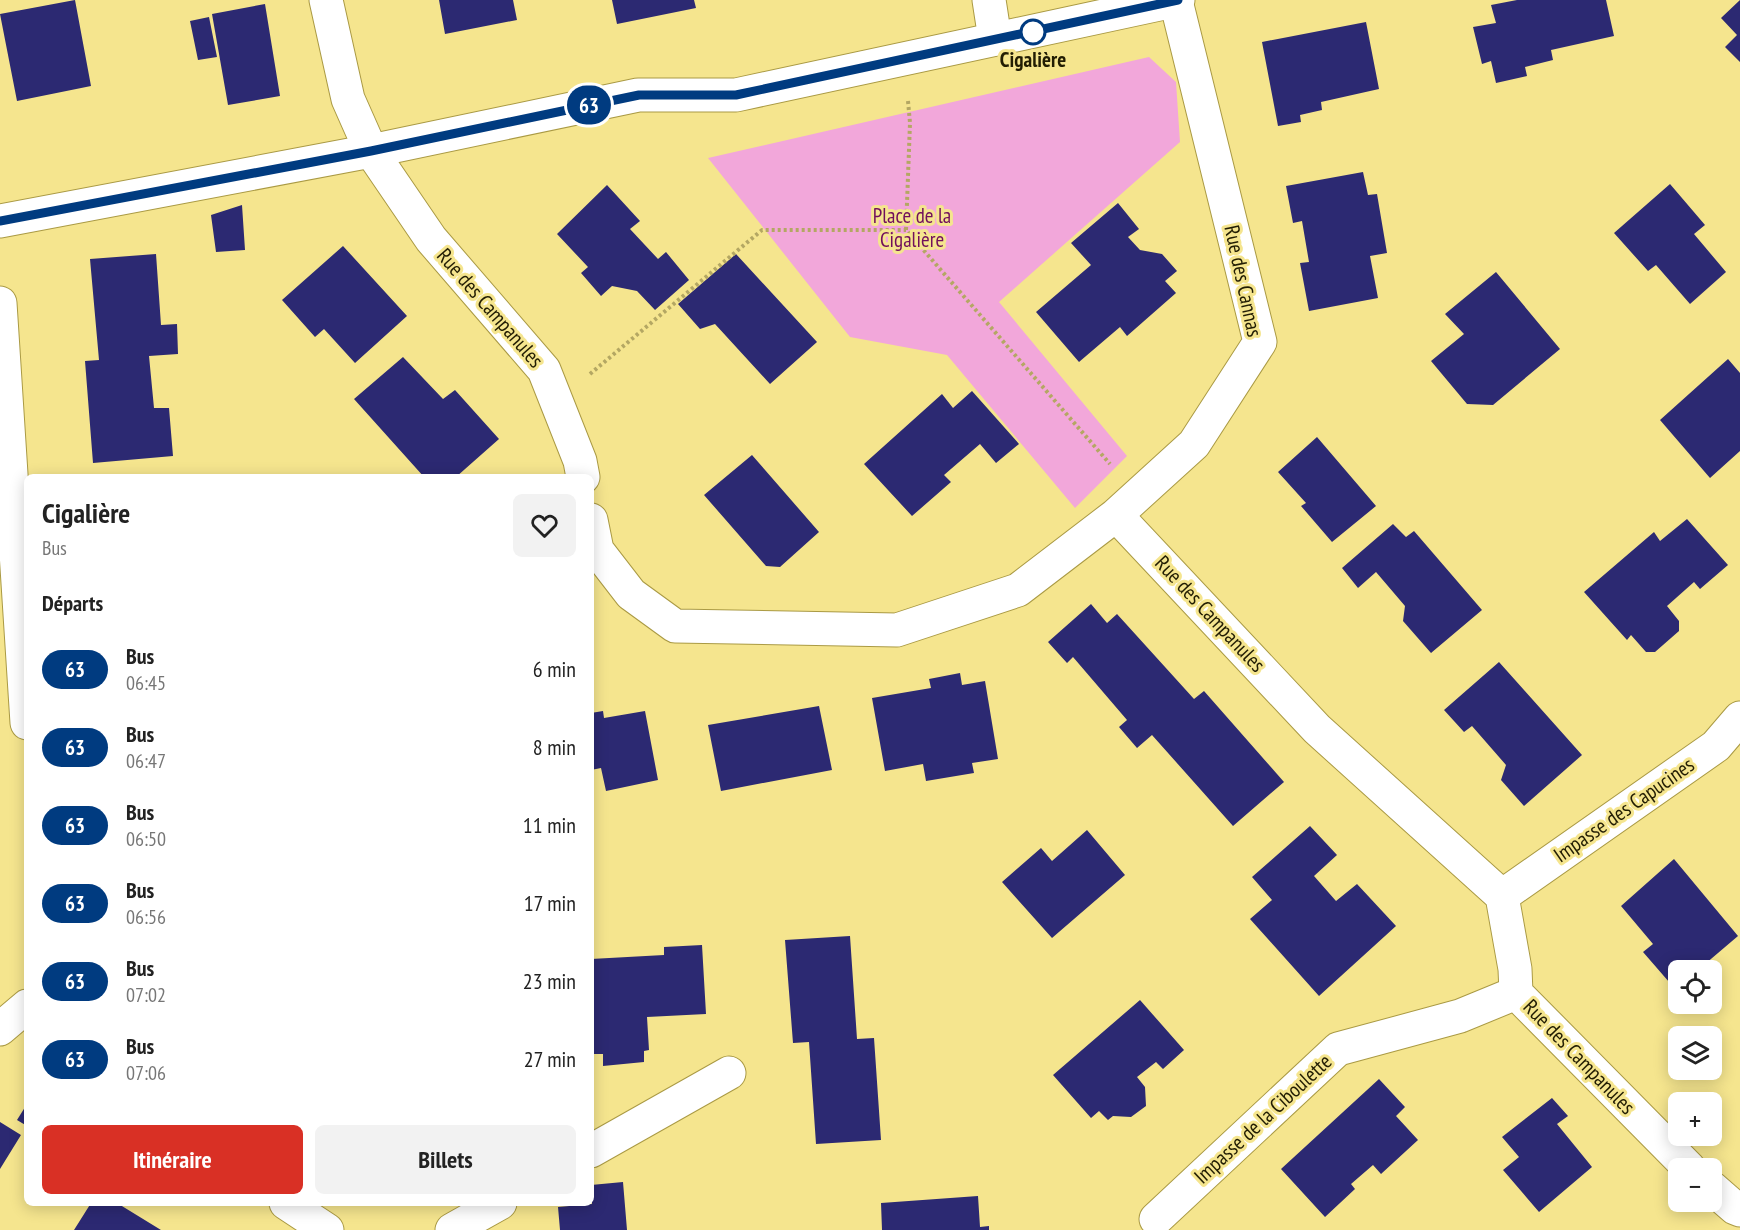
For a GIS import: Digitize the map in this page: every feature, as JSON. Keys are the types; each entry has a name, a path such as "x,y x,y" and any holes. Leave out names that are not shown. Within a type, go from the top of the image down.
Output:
{"street":[{"name":"Rue des Campanules","path":"326,0 348,99 371,151 431,239 544,370 580,461 582,474"},
{"path":"989,0 995,39"},
{"path":"0,221 371,151 639,95 736,95 1177,0"},
{"name":"Rue des Cannas","path":"1127,505 1194,444 1260,342 1177,0"},
{"path":"0,303 24,676"},
{"name":"Rue des Campanules","path":"1127,505 1317,729 1502,896 1515,969 1516,993 1679,1158"},
{"path":"594,535 597,550 630,594 675,626 897,630 1018,590 1127,505"},
{"name":"Impasse des Capucines","path":"1502,896 1716,746 1740,718"},
{"name":"Impasse de la Ciboulette","path":"1156,1220 1338,1049 1460,1016 1516,993"},
{"path":"0,1029 24,1009"},
{"path":"594,1149 729,1073"},
{"path":"1722,1197 1740,1210"},
{"path":"291,1206 327,1230"},
{"path":"452,1230 495,1206"}],"path":[{"path":"905,59 910,123 906,230 1127,505"},
{"path":"557,402 762,230 906,230"}],"green space":[{"name":"Place de la Cigalière","path":"1149,57 1176,82 1180,142 999,302 1127,456 1075,508 947,355 850,337 708,158"}],"building":[{"path":"75,0 91,86 17,101 0,14"},
{"path":"439,0 513,0 517,20 445,34"},
{"path":"612,0 694,0 696,8 617,24"},
{"path":"1517,0 1606,0 1614,36 1551,50 1553,60 1525,67 1527,76 1496,83 1491,61 1482,64 1473,27 1496,23 1491,5"},
{"path":"1740,0 1740,62 1725,47 1737,35 1721,18"},
{"path":"265,4 280,96 228,105 212,14"},
{"path":"209,17 217,57 198,60 190,21"},
{"path":"1366,22 1379,89 1321,102 1322,110 1300,115 1301,122 1278,126 1262,42"},
{"path":"1363,172 1368,195 1377,194 1387,253 1370,256 1378,298 1309,311 1300,263 1309,262 1302,221 1293,223 1286,186"},
{"path":"1670,184 1705,225 1694,234 1726,272 1690,304 1656,265 1648,271 1614,233"},
{"path":"607,185 640,221 630,229 658,259 666,252 689,280 655,310 637,291 612,286 601,296 581,273 588,267 557,234"},
{"path":"1118,203 1139,229 1128,237 1140,250 1162,254 1177,271 1165,281 1176,293 1127,336 1120,327 1079,362 1036,312 1091,265 1071,243"},
{"path":"242,205 245,250 216,252 211,215"},
{"path":"343,246 407,316 355,363 324,329 315,337 282,300"},
{"path":"156,254 161,325 177,324 178,354 149,356 154,408 169,408 173,456 93,463 85,361 99,360 90,259"},
{"path":"736,254 817,342 770,384 715,324 700,329 678,304"},
{"path":"1496,272 1560,349 1493,405 1467,404 1431,361 1464,334 1445,314"},
{"path":"403,357 443,399 455,390 499,439 459,474 421,474 354,399"},
{"path":"1728,359 1740,373 1740,451 1710,478 1660,420"},
{"path":"972,391 1019,444 996,463 980,444 944,475 951,482 912,516 864,464 942,394 953,408"},
{"path":"1317,437 1376,506 1332,542 1301,506 1306,503 1278,472"},
{"path":"752,455 819,532 780,567 766,566 704,495"},
{"path":"1687,519 1728,565 1700,589 1694,582 1667,606 1679,621 1679,631 1655,652 1646,652 1631,635 1627,640 1584,592 1654,532 1660,541"},
{"path":"1393,524 1406,537 1414,531 1482,610 1431,653 1403,621 1405,606 1376,572 1358,588 1342,568"},
{"path":"1091,604 1107,623 1117,614 1194,699 1204,691 1284,782 1233,826 1152,735 1137,748 1119,727 1127,720 1073,657 1067,663 1048,642"},
{"path":"1499,662 1582,755 1524,806 1501,780 1506,765 1472,726 1464,732 1444,710"},
{"path":"960,673 962,685 985,681 998,759 972,763 974,773 926,781 923,764 885,771 872,698 931,688 929,679"},
{"path":"819,706 832,770 721,791 708,725"},
{"path":"603,711 604,718 645,711 658,780 606,791 601,768 594,769 594,712"},
{"path":"1310,826 1337,855 1314,876 1336,901 1357,884 1396,926 1319,996 1250,919 1272,900 1252,877"},
{"path":"1087,830 1125,875 1052,938 1002,882 1041,848 1052,861"},
{"path":"1674,859 1738,936 1710,960 1668,960 1668,981 1643,952 1653,944 1621,906"},
{"path":"850,936 857,1039 874,1038 881,1140 816,1144 809,1042 793,1043 785,940"},
{"path":"702,945 706,1014 647,1017 649,1050 644,1051 644,1062 603,1066 603,1054 594,1054 594,959 664,955 664,947"},
{"path":"1140,1000 1184,1050 1163,1069 1156,1062 1137,1077 1145,1087 1146,1106 1131,1117 1113,1116 1108,1120 1099,1111 1091,1118 1053,1075"},
{"path":"1379,1079 1405,1107 1396,1116 1418,1140 1381,1174 1373,1165 1351,1184 1355,1189 1325,1217 1281,1169"},
{"path":"1552,1098 1568,1116 1557,1124 1592,1167 1539,1212 1503,1170 1519,1157 1502,1137"},
{"path":"24,1109 24,1124 17,1120"},
{"path":"0,1122 21,1135 0,1169"},
{"path":"623,1182 627,1230 560,1230 558,1207 594,1206 594,1185"},
{"path":"978,1196 980,1227 989,1226 989,1230 882,1230 881,1203"},
{"path":"89,1206 122,1206 161,1230 74,1230"}],"bus line":[{"name":"63","path":"0,221 371,151 639,95 736,95 1178,0"}],"place":[{"name":"Cigalière","path":"1033,32"}]}
